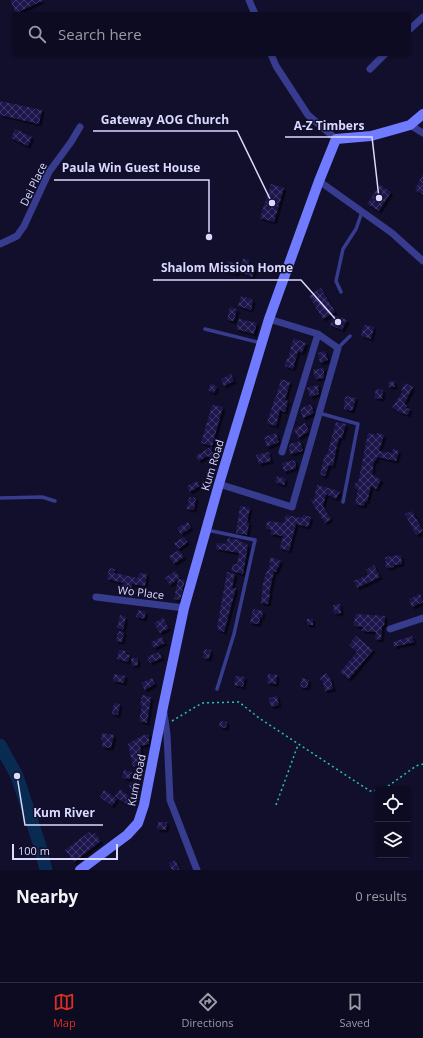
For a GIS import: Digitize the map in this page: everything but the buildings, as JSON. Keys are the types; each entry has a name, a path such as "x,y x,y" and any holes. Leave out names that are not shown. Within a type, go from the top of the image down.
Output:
{"street":[{"path":"249,0 254,12"},
{"path":"411,28 423,17"},
{"path":"272,56 276,66 308,115 336,139 371,136 410,125 423,114"},
{"path":"370,70 383,56"},
{"path":"410,125 423,133"},
{"name":"Dei Place","path":"0,244 17,236 24,226 49,172 80,127"},
{"name":"Kum Road","path":"80,870 127,835 138,823 144,805 184,608 219,484 269,319 336,139"},
{"path":"319,182 392,233 423,261"},
{"path":"219,484 292,506 338,348 318,334 269,319"},
{"path":"282,452 318,334"},
{"name":"Wo Place","path":"96,597 184,608"},
{"path":"390,629 423,618"},
{"path":"163,707 167,734 170,800 197,870"}],"lane":[{"path":"341,292 336,281 343,249 356,229 362,212"},
{"path":"205,329 262,344"},
{"path":"338,348 350,336"},
{"path":"320,413 358,424 344,502"},
{"path":"0,498 42,497 55,501"},
{"path":"206,529 255,540 234,634 217,689"}],"path":[{"path":"166,725 202,703 239,702 298,745 370,791 375,790"},
{"path":"276,805 298,745"},
{"path":"388,786 416,766 423,764"}],"waterway":[{"path":"0,745 17,776 40,846 46,870"}],"place":[{"name":"A-Z Timbers","path":"379,198"},
{"name":"Gateway AOG Church","path":"272,203"},
{"name":"Paula Win Guest House","path":"209,237"},
{"name":"Shalom Mission Home","path":"338,322"},
{"name":"Kum River","path":"17,776"}]}
